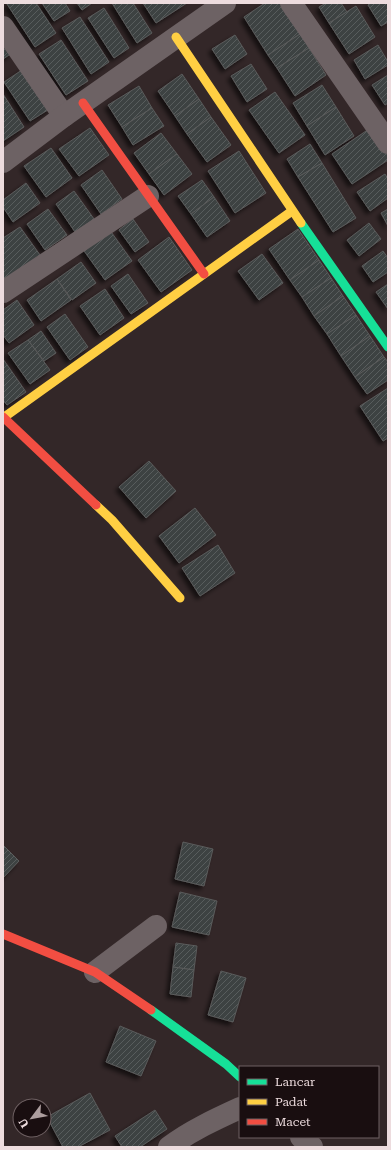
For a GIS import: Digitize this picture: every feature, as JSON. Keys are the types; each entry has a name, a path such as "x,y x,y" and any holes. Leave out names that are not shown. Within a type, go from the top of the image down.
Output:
{"street":[{"path":"3,162 64,116 225,3"},
{"path":"291,3 388,143"},
{"path":"3,27 64,116"},
{"path":"176,37 292,211 388,347"},
{"path":"84,103 204,274"},
{"path":"3,292 148,196"},
{"path":"180,598 112,520 3,418 292,211"},
{"path":"94,972 156,926"},
{"path":"3,934 94,972 163,1018 226,1064 239,1076"},
{"path":"169,1147 178,1140 210,1122 239,1108"},
{"path":"303,1138 312,1147"}],"building":[{"path":"36,3 56,33 35,47 7,4"},
{"path":"42,3 65,3 70,11 54,21"},
{"path":"77,3 92,3 82,10"},
{"path":"112,3 133,3 152,33 137,43"},
{"path":"143,3 187,3 156,23"},
{"path":"265,3 280,3 300,34 268,55 244,17"},
{"path":"326,3 341,3 347,12 329,23 319,7"},
{"path":"371,3 388,3 388,22 381,26 368,5"},
{"path":"356,6 375,37 349,54 329,23"},
{"path":"104,8 129,48 114,58 88,18"},
{"path":"80,17 109,62 91,74 62,28"},
{"path":"300,34 309,48 277,68 268,55"},
{"path":"235,35 247,54 225,69 212,49"},
{"path":"3,40 12,53 3,59"},
{"path":"61,40 88,81 66,95 39,54"},
{"path":"378,45 388,62 388,65 365,79 354,60"},
{"path":"309,48 326,75 295,96 277,68"},
{"path":"251,64 267,89 247,102 231,76"},
{"path":"25,68 51,108 30,121 4,82"},
{"path":"182,74 199,99 175,116 158,91"},
{"path":"388,75 388,103 385,105 372,85"},
{"path":"322,85 336,107 307,126 293,103"},
{"path":"139,86 152,108 122,127 108,105"},
{"path":"275,92 305,135 279,153 249,110"},
{"path":"3,94 24,127 3,141"},
{"path":"199,99 211,117 187,134 175,116"},
{"path":"336,107 354,136 325,155 307,126"},
{"path":"152,108 164,126 133,145 122,127"},
{"path":"211,117 231,145 207,162 187,134"},
{"path":"90,128 109,155 79,176 59,149"},
{"path":"369,129 388,156 388,160 352,184 332,154"},
{"path":"161,133 177,154 149,174 134,153"},
{"path":"310,144 322,163 298,177 287,159"},
{"path":"51,148 72,178 46,197 24,166"},
{"path":"239,151 266,193 235,213 208,171"},
{"path":"177,154 192,174 164,195 149,174"},
{"path":"322,163 356,218 333,232 298,177"},
{"path":"102,170 122,199 101,214 81,185"},
{"path":"385,174 388,179 388,198 370,211 357,192"},
{"path":"202,180 214,197 191,214 178,196"},
{"path":"26,183 40,203 13,222 3,207 3,200"},
{"path":"74,191 94,219 75,232 56,204"},
{"path":"214,197 230,221 207,237 191,214"},
{"path":"48,209 67,235 45,250 27,224"},
{"path":"388,209 388,226 381,213"},
{"path":"133,219 149,242 135,252 119,230"},
{"path":"369,223 381,239 359,256 347,240"},
{"path":"20,227 40,255 4,281 3,238"},
{"path":"109,229 132,261 105,280 82,248"},
{"path":"298,229 319,260 290,280 269,249"},
{"path":"169,237 192,270 161,292 138,260"},
{"path":"383,251 388,258 388,272 373,282 362,266"},
{"path":"262,254 283,283 259,300 238,271"},
{"path":"319,260 331,278 302,297 290,280"},
{"path":"81,262 96,283 72,300 57,279"},
{"path":"128,274 148,303 131,314 111,286"},
{"path":"331,278 343,296 314,316 302,297"},
{"path":"57,279 71,300 41,321 27,300"},
{"path":"388,284 388,309 376,292"},
{"path":"105,289 124,318 100,335 80,306"},
{"path":"343,296 356,315 327,334 314,316"},
{"path":"17,300 34,325 9,343 3,335 3,310"},
{"path":"65,314 88,347 70,360 47,327"},
{"path":"356,315 370,336 341,356 327,334"},
{"path":"41,331 56,353 44,361 28,340"},
{"path":"370,336 384,357 355,377 341,356"},
{"path":"28,340 50,370 30,384 8,353"},
{"path":"384,357 388,362 388,380 367,394 355,377"},
{"path":"3,359 26,392 7,405 3,400"},
{"path":"388,388 388,438 383,441 360,406"},
{"path":"149,461 176,491 146,518 119,487"},
{"path":"195,508 216,535 179,563 159,536"},
{"path":"218,545 235,573 200,596 182,568"},
{"path":"183,842 213,849 204,886 175,879"},
{"path":"3,845 19,861 3,878"},
{"path":"180,892 217,901 209,935 172,927"},
{"path":"176,943 197,946 194,970 173,967"},
{"path":"173,967 194,970 191,997 170,994"},
{"path":"221,971 246,978 233,1022 208,1015"},
{"path":"120,1026 156,1041 141,1076 106,1062"},
{"path":"90,1093 110,1130 78,1147 63,1147 52,1126 52,1114"},
{"path":"155,1110 167,1129 140,1147 122,1147 115,1136"}],"traffic: fast":[{"path":"301,223 388,347"},
{"path":"151,1010 226,1064 239,1076"}],"traffic: slow":[{"path":"176,37 301,223"},
{"path":"3,418 292,211"},
{"path":"96,505 112,520 180,598"}],"traffic: jam":[{"path":"83,103 204,274"},
{"path":"3,417 96,505"},
{"path":"3,934 95,972 151,1010"}]}
